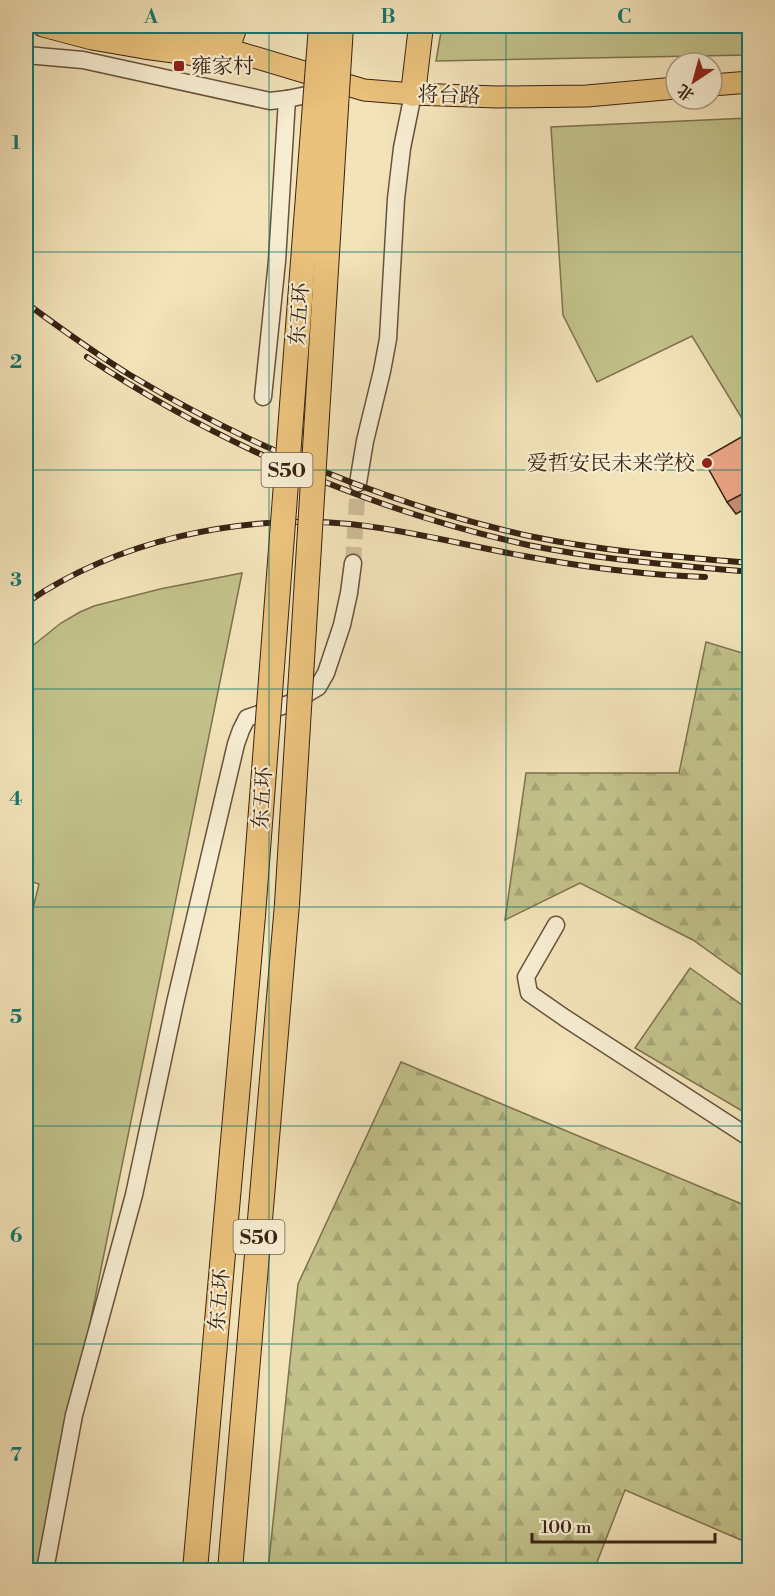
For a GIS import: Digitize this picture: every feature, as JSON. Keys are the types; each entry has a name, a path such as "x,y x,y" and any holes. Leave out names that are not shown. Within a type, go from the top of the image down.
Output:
{"highway":[{"path":"227,49 235,26"},
{"name":"东五环","path":"195,1570 253,915 321,26"},
{"name":"东五环","path":"230,1570 287,904 341,26"},
{"path":"413,94 421,26"}],"main road":[{"name":"将台路","path":"44,26 92,39 196,55 227,49"},
{"name":"将台路","path":"121,26 199,37 227,49 364,90 497,97 586,96 664,89"},
{"path":"724,84 750,82"}],"street":[{"path":"26,55 83,60 270,101 347,86"},
{"path":"358,483 388,339 396,198 402,148 413,94"},
{"path":"263,397 277,261 287,99"},
{"path":"45,1570 74,1415 134,1195 175,1003 236,744 248,718 291,703 318,687 326,673 342,625 353,563"},
{"path":"556,925 526,977 529,993 750,1138"}],"green space":[{"path":"442,26 749,26 749,55 724,55 724,51 664,51 664,57 436,61"},
{"path":"750,118 749,430 692,336 597,382 563,315 551,127"},
{"path":"242,573 40,1570 26,1570 26,937 39,884 26,880 26,651 61,623 94,606 160,589"},
{"path":"706,642 749,655 749,980 693,940 580,883 505,920 526,773 679,773"},
{"path":"690,968 749,1010 749,1115 635,1048"},
{"path":"401,1062 749,1207 750,1530 741,1540 625,1490 594,1570 268,1570 298,1284"}],"building":[{"path":"750,432 750,490 727,502 703,459"}],"tunnel":[{"path":"353,563 358,483"}],"railway":[{"path":"26,303 103,358 176,402 273,450 374,491 425,508 529,536 639,553 750,563"},
{"path":"87,357 137,389 244,446 355,494 412,514 528,545 583,555 750,572"},
{"path":"26,603 62,581 140,548 181,536 265,523 350,524 416,534 569,564 705,577"}],"place":[{"name":"雍家村","path":"179,66"},
{"name":"爱哲安民未来学校","path":"707,463"}]}
